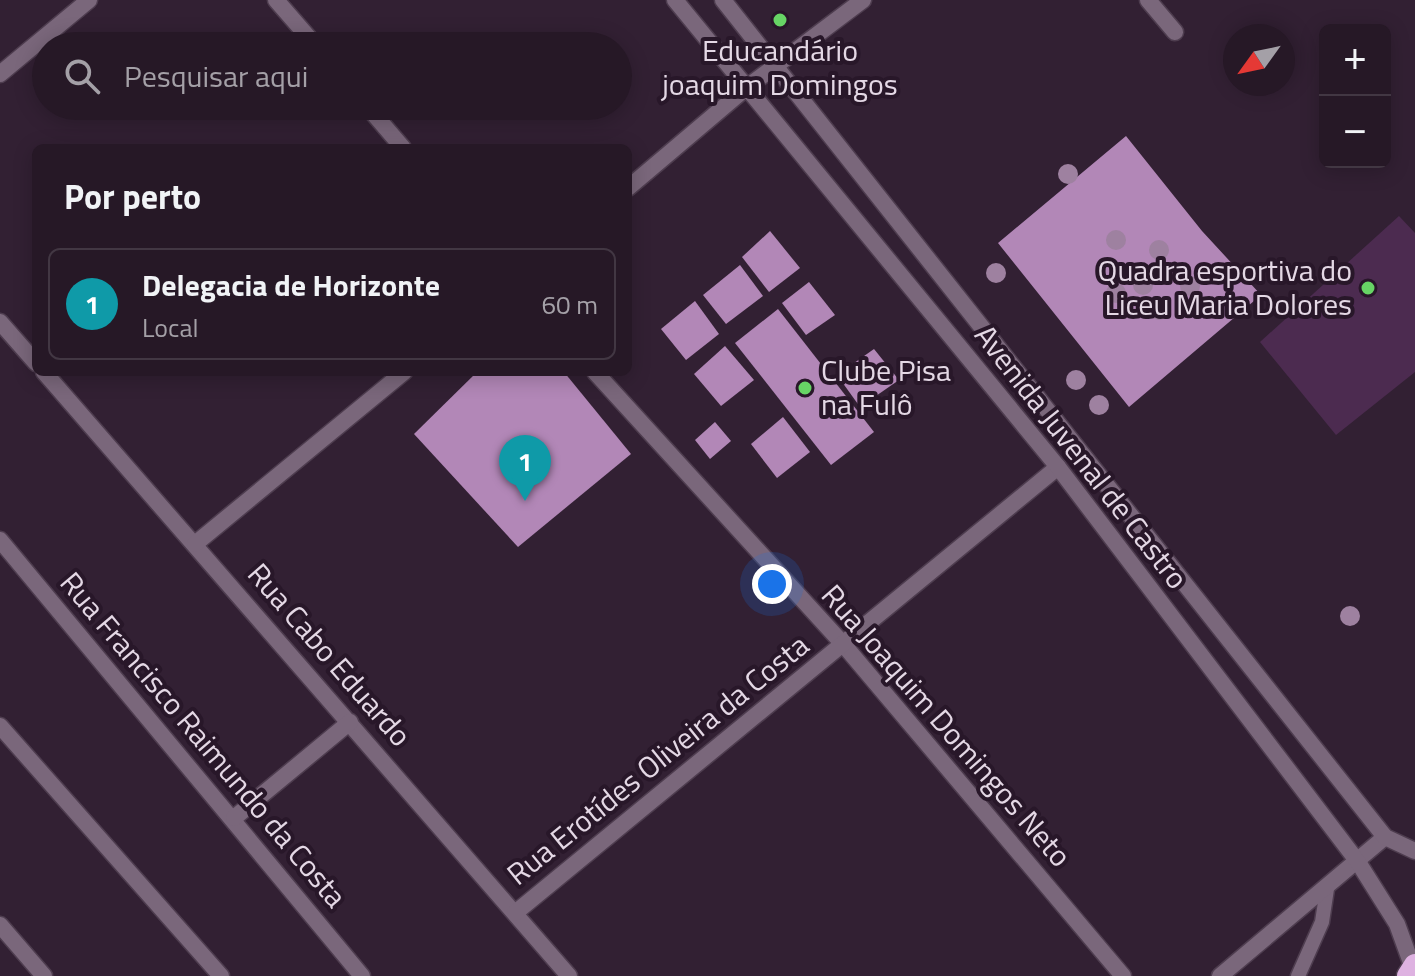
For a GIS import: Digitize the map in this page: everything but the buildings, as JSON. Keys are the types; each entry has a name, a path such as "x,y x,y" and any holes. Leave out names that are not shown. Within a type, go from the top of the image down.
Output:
{"street":[{"path":"51,32 89,0"},
{"path":"276,0 304,32"},
{"name":"Avenida Juvenal de Castro","path":"675,0 1058,467 1358,862 1397,924 1412,970"},
{"name":"Avenida Juvenal de Castro","path":"723,0 1385,837 1415,851"},
{"path":"632,185 746,88 863,0"},
{"path":"1148,0 1175,32"},
{"path":"0,74 32,47"},
{"path":"379,120 400,144"},
{"path":"0,322 32,358"},
{"name":"Rua Cabo Eduardo","path":"48,376 569,976"},
{"path":"195,544 399,376"},
{"name":"Rua Joaquim Domingos Neto","path":"599,376 843,644 1123,976"},
{"name":"Rua Erotídes Oliveira da Costa","path":"515,913 1058,467"},
{"name":"Rua Francisco Raimundo da Costa","path":"0,540 234,818 362,976"},
{"path":"234,818 350,722"},
{"path":"0,726 221,976"},
{"path":"1220,976 1327,889 1385,837"},
{"path":"0,925 44,976"}],"lane":[{"path":"1298,976 1322,922 1327,889"}],"shaded area":[{"name":"Quadra esportiva do Liceu Maria Dolores","path":"1399,216 1415,233 1415,372 1336,435 1260,342"}],"place":[{"name":"Educandário joaquim Domingos","path":"780,20"},
{"name":"Quadra esportiva do Liceu Maria Dolores","path":"1368,288"},
{"name":"Clube Pisa na Fulô","path":"805,388"},
{"name":"Delegacia de Horizonte","path":"525,501"}]}
